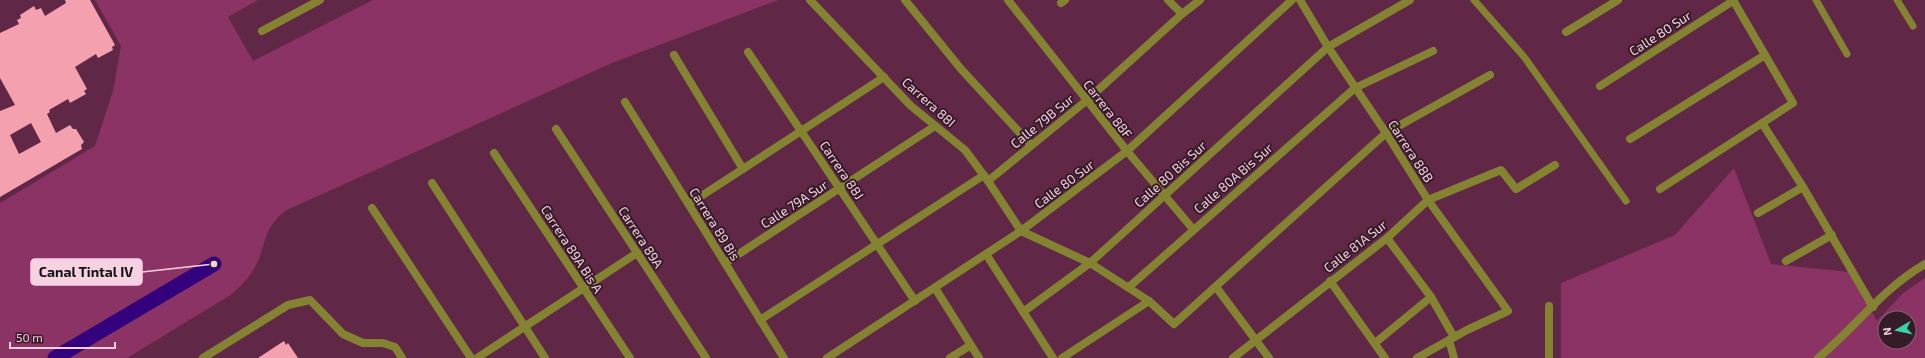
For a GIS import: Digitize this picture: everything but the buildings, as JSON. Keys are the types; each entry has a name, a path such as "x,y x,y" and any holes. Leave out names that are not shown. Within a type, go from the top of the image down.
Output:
{"street":[{"path":"262,31 320,0"},
{"name":"Carrera 88I","path":"810,0 911,106 964,150 986,178 1021,231"},
{"path":"905,0 961,69 1031,145"},
{"name":"Carrera 88F","path":"1008,0 1126,151 1193,229"},
{"path":"1168,0 1182,14"},
{"name":"Calle 79B Sur","path":"760,320 877,244 986,178 1031,145 1086,101 1182,14 1200,0"},
{"name":"Calle 80 Sur","path":"829,357 1021,231 1126,151 1292,0"},
{"name":"Carrera 88B","path":"1300,0 1328,47 1386,132 1428,200 1508,311 1452,338"},
{"name":"Calle 80 Bis Sur","path":"1023,312 1090,264 1328,47 1410,0"},
{"path":"1566,32 1618,0"},
{"path":"1660,189 1793,103 1733,0"},
{"name":"Calle 80 Sur","path":"1600,86 1733,0"},
{"name":"Calle 80A Bis Sur","path":"1129,287 1193,229 1355,88 1433,51"},
{"name":"Carrera 88J","path":"748,52 915,301"},
{"path":"1630,139 1765,55"},
{"path":"674,56 743,169"},
{"path":"1021,231 1090,264 1129,287 1149,301 1174,324 1386,132 1490,76"},
{"path":"689,204 884,77"},
{"name":"Carrera 89 Bis","path":"625,102 784,358"},
{"path":"1762,123 1832,235 1873,307"},
{"name":"Calle 79A Sur","path":"725,263 935,126"},
{"name":"Carrera 89A","path":"556,129 706,358"},
{"name":"Carrera 89A Bis A","path":"494,154 630,358"},
{"name":"Calle 81A Sur","path":"1233,358 1255,339 1387,238 1428,200 1501,170 1516,189 1555,165"},
{"path":"432,183 545,358"},
{"path":"1758,213 1803,187"},
{"path":"372,208 471,358"},
{"path":"1786,261 1832,235"},
{"path":"1387,238 1430,297 1452,338 1454,358"},
{"path":"477,358 637,252"},
{"path":"986,254 1053,358"},
{"path":"1818,358 1853,328 1906,275 1925,264"},
{"path":"1330,281 1386,358"},
{"path":"1216,287 1269,358"},
{"path":"935,288 980,358"},
{"path":"1375,343 1430,297"},
{"path":"203,358 288,305 310,300 343,334 363,343 383,343 396,347 402,358"},
{"path":"1062,358 1149,301"},
{"path":"1549,306 1549,358"},
{"path":"1417,358 1452,338"},
{"path":"950,358 971,345"}],"lane":[{"path":"1474,0 1525,58 1626,201"},
{"path":"1816,0 1847,54"},
{"path":"1897,0 1913,26"}],"shaded area":[{"path":"95,0 258,0 228,17 253,61 373,0 778,0 612,63 287,210 274,221 270,227 255,268 238,289 127,358 0,358 0,203 95,146 113,91 121,46"},
{"path":"1734,168 1771,264 1850,272 1877,321 1877,350 1917,350 1917,310 1887,310 1902,294 1925,278 1925,358 1561,358 1561,283 1675,235"}],"waterway":[{"path":"55,358 214,264"}],"place":[{"name":"Canal Tintal IV","path":"214,264"}]}
